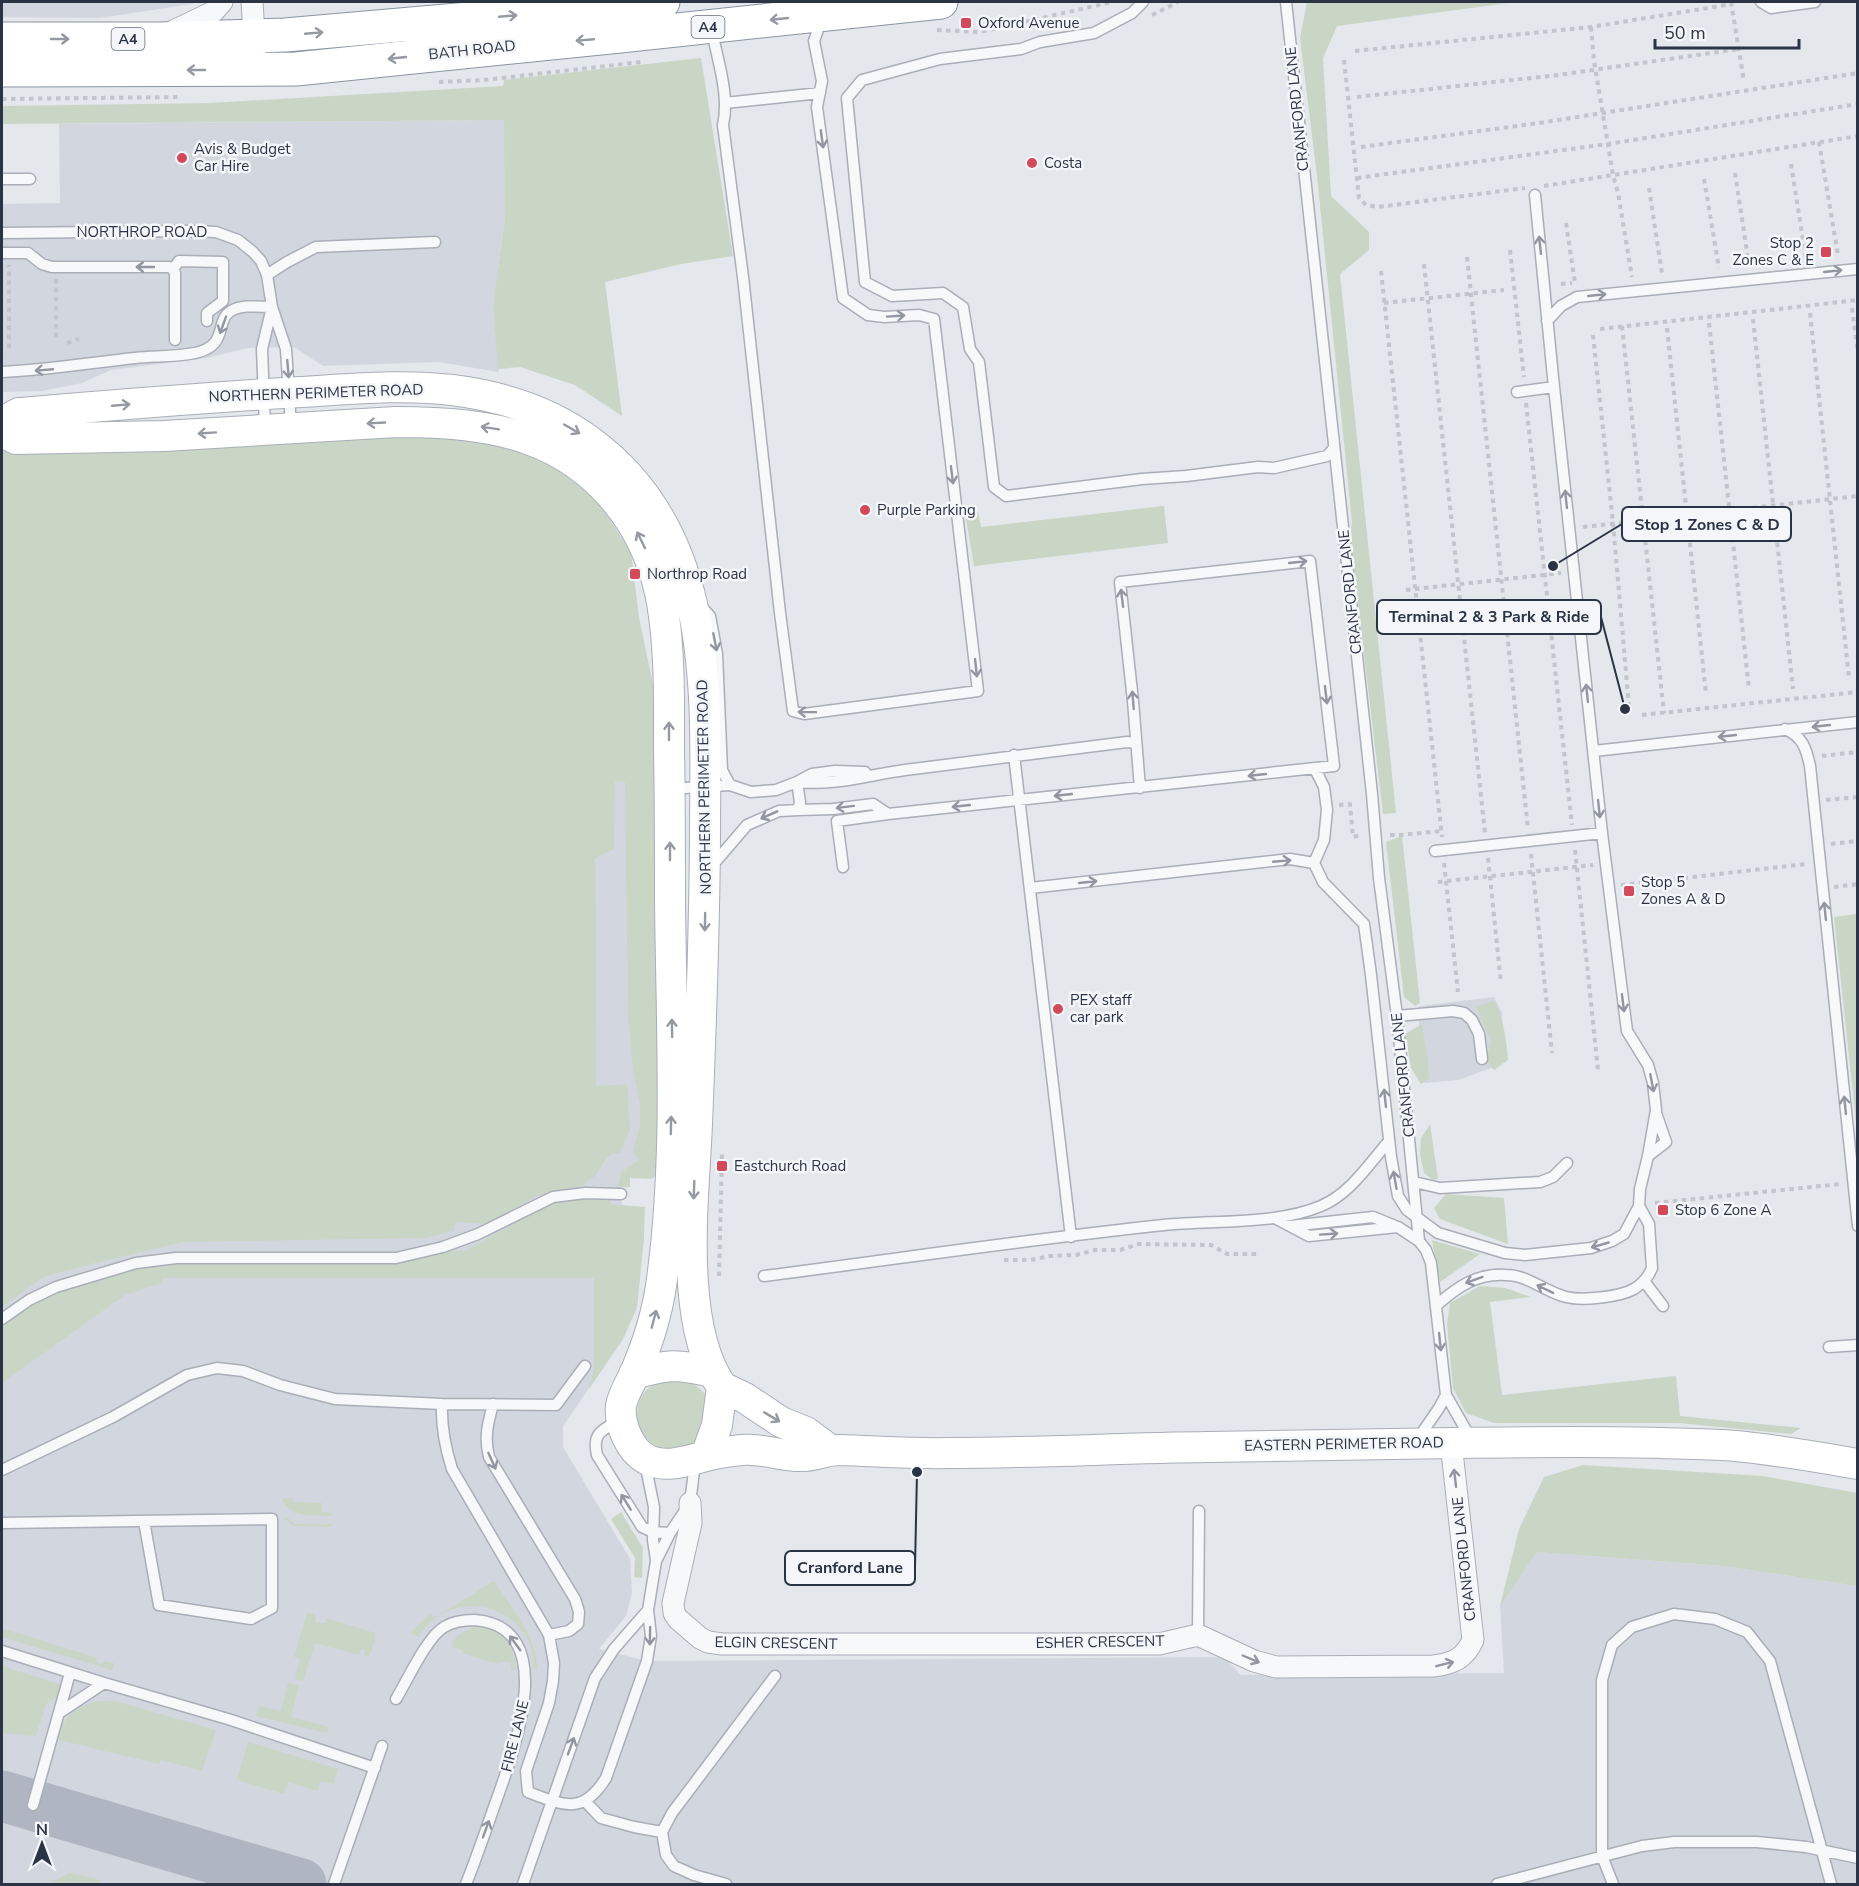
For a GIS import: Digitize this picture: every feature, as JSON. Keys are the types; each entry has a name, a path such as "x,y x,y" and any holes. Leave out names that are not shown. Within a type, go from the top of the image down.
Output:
{"highway":[{"name":"BATH ROAD","path":"2,39 159,39 254,30 663,2"},
{"name":"BATH ROAD","path":"254,30 296,69 941,2"},
{"name":"BATH ROAD","path":"2,70 213,70 254,30"}],"street":[{"path":"159,39 213,12 222,2"},
{"name":"NORTHERN PERIMETER ROAD","path":"2,422 19,413 276,393 398,387 452,390 531,409 558,422 582,435 605,453 645,493 673,544 689,592 703,674 705,728 718,787 705,877 703,999 693,1209 693,1263 697,1314 704,1349 717,1379"},
{"name":"NORTHERN PERIMETER ROAD","path":"2,432 16,440 164,436 396,422 435,422 499,429 547,446 567,458 605,489 633,525 659,588 669,687 672,1073 670,1187 661,1290 654,1322 634,1374"},
{"path":"670,1365 689,1366 717,1379 781,1422 806,1432 830,1449 804,1456 756,1449 732,1451 681,1463 666,1464 643,1458 634,1449 621,1419 622,1400 634,1374 670,1365"},
{"path":"701,1457 717,1425 717,1379"},
{"name":"EASTERN PERIMETER ROAD","path":"830,1449 947,1453 1415,1443 1599,1442 1731,1445 1857,1464"},
{"name":"CRANFORD LANE","path":"1198,1635 1268,1666 1442,1665 1464,1656 1473,1640 1462,1443"},
{"name":"ELGIN CRESCENT","path":"690,1503 691,1523 673,1604 674,1613 700,1638 708,1642 722,1644 985,1643"},
{"name":"ESHER CRESCENT","path":"985,1643 1159,1644 1198,1635"}],"lane":[{"path":"1143,2 1132,13 1094,33 1040,42 1021,49 940,59 862,81 847,98 865,282 892,296 943,292 963,307 970,349 979,362 994,487 1006,496 1258,467 1274,468 1327,456 1334,448"},
{"name":"CRANFORD LANE","path":"1286,2 1372,794 1379,878 1397,1016 1416,1217 1419,1241 1426,1250 1431,1263 1446,1395 1462,1443"},
{"path":"1761,2 1771,8 1815,2"},
{"path":"712,27 722,77 726,112 723,125 743,277 793,711 804,714 978,691 934,319 918,315 884,317 868,315 843,298 817,107 822,81 814,41 823,15"},
{"path":"725,104 820,93"},
{"path":"2,179 30,178"},
{"path":"1315,769 1324,787 1327,810 1324,840 1314,863 1323,882 1364,924 1389,1141 1398,1196 1407,1210 1438,1233 1505,1253 1525,1255 1591,1248 1624,1234 1639,1206 1640,1189 1648,1156 1666,1142 1656,1110 1648,1065 1627,1031 1602,833 1535,195"},
{"name":"NORTHROP ROAD","path":"2,233 193,231 216,232 238,240 261,261 272,293 272,307 262,349 276,393 278,428"},
{"path":"267,275 316,247 435,242"},
{"path":"2,253 28,253 42,264 52,267 169,267 173,269"},
{"path":"173,269 178,261 223,262 223,301 207,313 207,321"},
{"path":"173,269 175,273 175,340"},
{"path":"1547,321 1561,306 1577,297 1857,269"},
{"path":"2,372 44,370 195,353 211,346 219,339 225,317 232,310 242,307 272,307"},
{"name":"NORTHROP ROAD","path":"272,307 286,349 276,393 278,428"},
{"path":"1521,391 1554,387"},
{"path":"843,867 837,821 1020,799 1140,788 1335,766 1310,561 1120,582 1134,701 1140,788"},
{"path":"1594,751 1857,722"},
{"path":"1785,729 1794,733 1804,743 1810,766 1857,1226"},
{"path":"670,789 718,787 751,792 776,790 812,774 835,771 881,773 1014,755 1127,742 1136,743"},
{"path":"1014,755 1071,1237"},
{"path":"797,782 800,802 798,810"},
{"path":"705,877 716,860 747,825 778,811 832,809 873,804 888,814"},
{"path":"1439,850 1602,833"},
{"path":"1030,888 1290,859 1314,863"},
{"path":"1397,1016 1453,1011 1464,1013 1472,1020 1479,1034 1482,1059"},
{"path":"764,1276 1166,1225 1275,1218 1303,1213 1341,1196 1389,1141"},
{"path":"1414,1182 1440,1188 1540,1182 1553,1177 1567,1163"},
{"path":"2,1319 29,1300 56,1287 136,1263 176,1258 396,1258 442,1247 478,1234 553,1197 585,1193 621,1194"},
{"path":"1437,1305 1467,1282 1494,1275 1519,1276 1569,1298 1612,1296 1635,1288 1650,1275 1652,1268 1648,1224 1639,1206"},
{"path":"1275,1218 1309,1236 1398,1227 1419,1241"},
{"path":"1644,1281 1663,1306"},
{"path":"1829,1347 1857,1345"},
{"path":"2,1470 112,1417 187,1375 217,1368 243,1371 280,1385 335,1399 442,1404 556,1405 585,1365"},
{"path":"1415,1443 1446,1395"},
{"path":"442,1404 444,1444 452,1469 549,1635 554,1663 553,1681 549,1703 526,1771 528,1792 551,1801 569,1804 585,1801 597,1793 606,1778 647,1661 651,1636 648,1610 656,1561 670,1533 690,1503 701,1457"},
{"path":"493,1404 486,1433 489,1456 574,1599 579,1612 578,1624 569,1631 549,1635"},
{"path":"621,1419 596,1436 594,1443 597,1455 642,1527 653,1532 670,1533"},
{"path":"643,1458 654,1507 652,1540 656,1561"},
{"path":"1198,1635 1199,1511"},
{"path":"2,1523 272,1519 272,1608 251,1619 159,1605 144,1521"},
{"path":"523,1884 595,1677 614,1649 648,1610"},
{"path":"1613,1884 1602,1856 1602,1680 1612,1645 1632,1627 1674,1614 1715,1619 1747,1632 1770,1661 1831,1884"},
{"name":"FIRE LANE","path":"396,1699 429,1642 443,1627 462,1619 483,1621 505,1630 520,1648 526,1675 525,1703 510,1762 466,1884"},
{"path":"2,1651 228,1719 375,1768"},
{"path":"33,1805 70,1673"},
{"path":"726,1884 694,1875 674,1866 666,1855 662,1832 672,1813 775,1676"},
{"path":"59,1713 104,1683"},
{"path":"334,1884 381,1746"},
{"path":"585,1801 601,1818 662,1832"},
{"path":"1497,1884 1525,1881 1602,1856 1642,1846 1701,1841 1757,1842 1821,1850 1857,1858"}],"path":[{"path":"1355,51 1591,27 1732,3 1744,81"},
{"path":"1591,27 1613,175 1632,278 1642,276"},
{"path":"1357,97 1558,75 1739,49"},
{"path":"1344,60 1359,198 1366,205 1378,207 1534,187 1857,136"},
{"path":"1361,147 1604,113 1857,73"},
{"path":"1357,178 1608,144 1857,104"},
{"path":"1820,142 1838,255"},
{"path":"1791,164 1806,259 1816,258"},
{"path":"1734,173 1749,265 1739,266"},
{"path":"1704,178 1719,268"},
{"path":"1648,188 1662,274 1652,275"},
{"path":"1566,223 1575,283"},
{"path":"1510,250 1521,391 1545,574 1569,837 1576,867 1598,1070"},
{"path":"1827,257 1848,254"},
{"path":"1467,257 1552,1053"},
{"path":"9,262 9,348"},
{"path":"1424,264 1501,983"},
{"path":"1708,270 1729,267"},
{"path":"1381,271 1415,589 1439,850 1446,881 1458,992"},
{"path":"56,278 56,341"},
{"path":"1384,303 1504,290"},
{"path":"1600,329 1857,300"},
{"path":"1852,308 1857,354"},
{"path":"1810,313 1849,678"},
{"path":"1754,319 1793,689"},
{"path":"1709,323 1749,689"},
{"path":"1622,326 1664,713"},
{"path":"1667,328 1706,694"},
{"path":"1593,335 1629,707"},
{"path":"67,343 79,339"},
{"path":"1582,527 1857,496"},
{"path":"1406,590 1574,571"},
{"path":"1642,715 1857,692"},
{"path":"1821,756 1857,752"},
{"path":"1826,800 1857,797"},
{"path":"1830,844 1857,841"},
{"path":"1608,886 1820,862"},
{"path":"1438,882 1606,863"},
{"path":"1833,887 1857,884"},
{"path":"719,1278 722,1150"},
{"path":"1640,1189 1654,1192 1655,1204 1854,1183"},
{"path":"1001,1245 1002,1260 1031,1260 1050,1256 1076,1255 1095,1250 1120,1250 1139,1244 1211,1245 1227,1254 1257,1254"}],"shaded area":[{"path":"2,2 196,2 100,18 2,17"},
{"path":"505,120 505,219 493,304 499,372 439,362 323,366 294,347 248,348 206,358 111,370 82,383 42,391 2,392 2,204 60,203 59,124"},
{"path":"2,457 615,609 649,1156 621,1178 621,1202 644,1237 637,1307 623,1339 563,1426 563,1447 630,1559 632,1593 626,1616 599,1649 647,1661 1224,1657 1241,1675 1504,1673 1500,1605 1537,1552 1723,1566 1857,1586 1857,1884 2,1884"},
{"path":"1494,997 1502,1013 1502,1064 1458,1080 1425,1083 1419,1006"}],"green space":[{"path":"1307,2 1516,2 1337,26 1323,58 1331,196 1369,232 1369,250 1340,274 1396,813 1383,814 1350,536 1352,522 1317,176 1300,38"},
{"path":"701,58 733,256 681,264 605,282 622,416 575,385 520,367 498,369 493,304 505,219 504,120 2,124 2,106 210,103 503,86 504,80"},
{"path":"366,435 438,436 498,443 545,461 566,474 601,506 631,552 639,618 656,698 659,1174 651,1179 630,1178 630,1187 618,1187 621,1172 639,1160 633,1152 640,1125 640,1104 633,1069 628,1014 625,782 615,781 614,849 595,858 596,1086 627,1084 630,1130 620,1153 613,1153 605,1160 595,1176 579,1187 536,1196 489,1224 457,1222 453,1227 455,1230 426,1238 183,1242 43,1277 2,1307 2,451 183,447"},
{"path":"1164,506 1168,543 974,566 965,513 978,512 981,527"},
{"path":"1402,836 1420,1003 1415,1006 1404,997 1386,842"},
{"path":"1858,914 1857,1131 1834,917"},
{"path":"1494,1001 1502,1022 1508,1060 1494,1070 1486,1061 1491,1041 1476,1007"},
{"path":"1422,1024 1430,1078 1421,1084 1411,1068 1405,1034"},
{"path":"1430,1124 1438,1179 1433,1180 1424,1173 1420,1155 1421,1138"},
{"path":"1446,1194 1504,1198 1508,1244 1440,1219 1434,1208"},
{"path":"610,1199 610,1204 645,1207 637,1307 623,1339 589,1389 594,1369 594,1278 163,1278 161,1283 125,1295 2,1383 2,1320 43,1291 186,1253 464,1251 556,1201"},
{"path":"1432,1240 1473,1252 1480,1254 1440,1282"},
{"path":"1480,1286 1505,1288 1531,1297 1490,1302 1502,1395 1676,1376 1680,1416 1801,1428 1791,1434 1679,1423 1494,1423 1466,1413 1453,1388 1447,1324 1450,1303"},
{"path":"661,1380 686,1381 696,1385 706,1395 700,1442 678,1452 657,1446 649,1441 637,1419 639,1402 643,1394"},
{"path":"1583,1465 1763,1476 1857,1493 1857,1586 1723,1566 1537,1552 1500,1606 1519,1529 1544,1477"},
{"path":"292,1498 293,1502 322,1503 322,1512 332,1513 332,1516 297,1513 291,1510 282,1499"},
{"path":"621,1512 643,1548 642,1578 634,1577 635,1558 611,1519"},
{"path":"284,1518 295,1524 332,1524 332,1527 294,1526"},
{"path":"494,1581 528,1634 533,1645 537,1669 534,1669 531,1645 521,1630 497,1611 483,1607 468,1606 453,1609 428,1624 419,1637 410,1633 430,1614 434,1618"},
{"path":"307,1613 315,1614 316,1623 326,1623 326,1618 375,1633 375,1641 369,1657 365,1656 365,1650 361,1649 359,1655 315,1643 303,1681 295,1679 300,1658 294,1657"},
{"path":"475,1626 492,1630 505,1639 513,1653 516,1670 511,1670 511,1662 499,1662 498,1664 462,1653 463,1650 452,1647 457,1636"},
{"path":"2,1628 97,1658 97,1663 102,1664 103,1661 114,1663 112,1670 2,1637"},
{"path":"2,1666 62,1685 59,1696 46,1704 36,1736 2,1733"},
{"path":"288,1683 299,1685 291,1717 329,1727 327,1733 256,1716 259,1706 281,1711"},
{"path":"96,1701 115,1701 216,1730 202,1771 161,1760 159,1764 59,1740 70,1714"},
{"path":"248,1742 338,1769 333,1784 321,1781 318,1791 288,1782 284,1794 237,1780"},
{"path":"69,1873 95,1878 103,1884 49,1884"}],"taxiway":[{"path":"2,1796 301,1884"}],"place":[{"name":"Oxford Avenue","path":"966,23"},
{"name":"Avis & Budget Car Hire","path":"182,158"},
{"name":"Costa","path":"1032,163"},
{"name":"Stop 2 Zones C & E","path":"1826,252"},
{"name":"Purple Parking","path":"865,510"},
{"name":"Stop 1 Zones C & D","path":"1553,566"},
{"name":"Northrop Road","path":"635,574"},
{"name":"Terminal 2 & 3 Park & Ride","path":"1625,709"},
{"name":"Stop 5 Zones A & D","path":"1629,891"},
{"name":"PEX staff car park","path":"1058,1009"},
{"name":"Eastchurch Road","path":"722,1166"},
{"name":"Stop 6 Zone A","path":"1663,1210"},
{"name":"Cranford Lane","path":"917,1472"}]}
